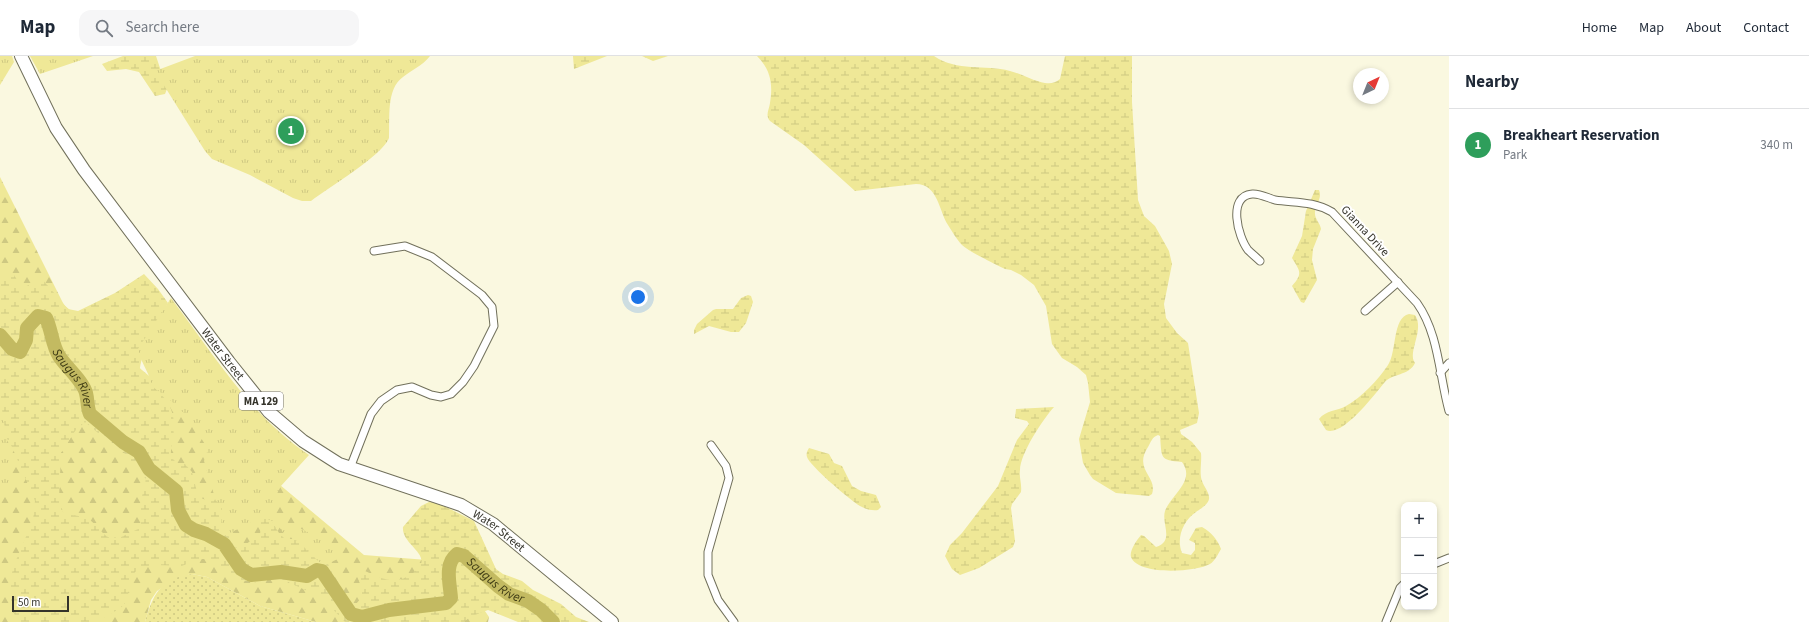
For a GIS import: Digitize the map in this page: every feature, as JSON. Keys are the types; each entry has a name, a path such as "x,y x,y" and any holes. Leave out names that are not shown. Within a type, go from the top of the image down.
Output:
{"main road":[{"name":"Water Street","path":"20,56 56,128 84,170 229,362 269,412 303,441 339,464 461,505 480,516 493,524 612,622"}],"street":[{"name":"Gianna Drive","path":"1260,260 1248,249 1241,234 1236,214 1237,203 1241,198 1253,193 1276,200 1314,204 1332,212 1417,303 1427,319 1433,338 1449,411"},
{"path":"350,468 371,414 381,401 397,390 412,387 431,395 441,397 451,394 463,382 474,366 494,326 492,306 482,295 432,257 406,246 374,251"},
{"path":"1365,311 1398,282"},
{"path":"1440,373 1449,363"},
{"path":"711,445 726,466 729,478 708,552 708,575 718,600 734,622"},
{"path":"1437,563 1449,558"},
{"path":"1386,622 1401,587"}],"green space":[{"path":"0,56 12,56 14,62 0,85"},
{"path":"30,56 93,56 40,74"},
{"path":"123,56 156,56 167,89 165,94 155,96 139,72 126,69 107,71 102,64"},
{"path":"195,56 430,56 421,65 403,77 394,89 391,96 389,113 389,138 385,145 366,162 311,201 302,201 293,198 250,175 212,159 205,151 155,71"},
{"path":"573,56 607,56 574,69"},
{"path":"642,56 668,56 653,61"},
{"path":"757,56 934,56 952,64 1000,69 1014,72 1041,82 1049,83 1060,79 1065,56 1132,56 1132,102 1138,200 1144,216 1155,226 1169,251 1172,264 1164,304 1166,318 1177,333 1188,343 1199,413 1197,423 1180,430 1181,434 1192,442 1201,453 1201,478 1209,497 1204,507 1191,516 1184,525 1180,536 1180,547 1182,553 1191,555 1195,550 1195,543 1189,540 1196,528 1202,527 1214,536 1221,549 1212,563 1193,569 1168,571 1155,570 1136,563 1131,557 1131,552 1141,535 1156,547 1165,541 1165,511 1181,488 1186,475 1186,469 1182,462 1165,459 1161,449 1160,436 1158,435 1154,437 1151,442 1144,455 1143,462 1152,482 1152,494 1149,496 1116,493 1093,479 1083,463 1079,439 1090,402 1086,375 1077,367 1062,358 1052,344 1046,306 1034,285 1021,275 989,261 962,245 948,225 937,199 929,188 916,184 855,191 804,145 770,121 768,115 771,96 770,78 762,61"},
{"path":"0,177 64,305 364,555 440,561 470,589 489,617 488,622 316,622 260,606 207,577 192,574 178,577 157,591 151,600 145,622 0,622"},
{"path":"1315,190 1319,190 1320,193 1315,214 1321,229 1313,249 1312,260 1317,280 1304,303 1301,302 1292,286 1298,278 1299,272 1292,258 1302,236 1306,211"},
{"path":"8,272 14,275 22,288 42,279 68,309 78,311 115,293 144,274 158,289 168,303 144,353 140,370 143,377 168,403 171,410 174,425 171,457 177,463 185,464 192,472 198,496 210,500 223,497 226,531 235,548 242,547 260,534 261,526 255,513 267,513 279,533 285,539 296,539 323,554 332,572 332,578 348,603 356,604 362,597 362,590 358,578 362,571 387,580 397,580 403,579 417,569 421,563 421,557 404,534 403,527 421,506 429,502 438,503 474,521 496,569 503,574 522,581 533,590 561,604 576,617 589,622 518,622 488,610 470,617 464,622 345,622 324,600 279,578 270,578 259,583 236,579 229,576 219,564 211,559 197,559 182,566 153,565 139,568 133,575 128,597 124,605 105,616 99,622 17,622 9,598 9,585 14,565 33,520 35,501 12,447 0,427 0,277","holes":["85,422 98,433 115,440 132,464 146,479 140,505 141,524 138,529 119,538 110,538 101,532 88,519 63,512 59,499 61,453 75,431"]},
{"path":"748,295 751,296 753,302 746,323 739,332 731,332 709,326 694,334 697,324 713,310 733,309 741,298"},
{"path":"171,298 217,361 251,403 288,440 309,455 281,486 267,513 312,534 344,556 325,565 318,561 299,542 283,532 275,522 262,517 220,538 222,508 215,498 204,461 208,449 187,416 152,386 138,349"},
{"path":"1409,314 1415,315 1418,321 1413,353 1415,363 1409,370 1387,380 1358,414 1349,422 1341,428 1333,431 1326,430 1319,419 1328,412 1343,408 1358,398 1384,371 1391,359 1397,328 1404,317"},
{"path":"0,397 13,479 0,500"},
{"path":"1054,407 1033,437 1021,463 1021,492 1012,504 1011,508 1015,541 1013,547 979,568 960,575 952,569 945,556 950,545 962,533 998,486 1017,440 1029,424 1027,421 1015,418 1016,409"},
{"path":"809,448 829,454 834,463 842,466 852,486 861,491 876,495 881,507 878,510 866,509 848,497 822,475 809,461 807,451"},
{"path":"192,574 207,577 260,606 316,622 145,622 155,596 165,583 181,576"}],"waterway":[{"name":"Saugus River","path":"0,335 12,349 20,352 26,340 27,328 38,316 46,318 53,343 59,356 84,388 90,414 123,442 139,452 149,469 176,491 178,510 186,525 224,544 241,569 251,575 281,572 307,576 317,570 322,571 351,614 362,617 389,610 446,603 451,598 449,580 450,563 457,554 464,556 509,594 528,601 541,610 553,622"}],"place":[{"name":"Breakheart Reservation","path":"291,131"}]}
